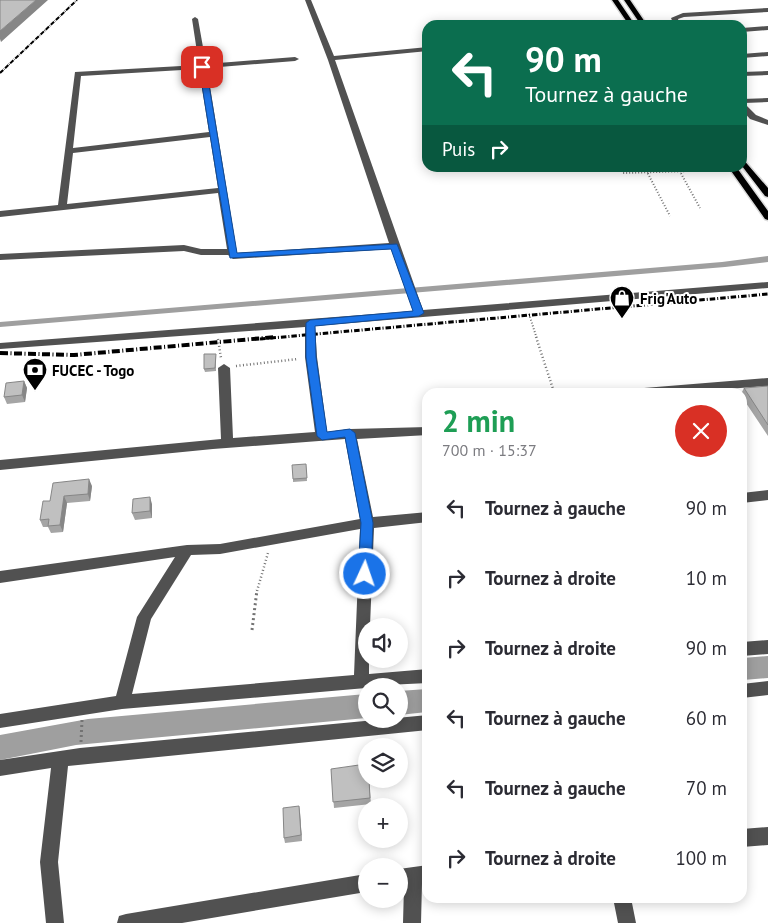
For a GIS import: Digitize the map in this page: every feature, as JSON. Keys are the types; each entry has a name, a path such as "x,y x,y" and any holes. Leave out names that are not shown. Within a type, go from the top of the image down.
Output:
{"main road":[{"path":"614,0 628,20"},
{"path":"627,0 641,20"},
{"path":"747,167 768,194"},
{"path":"736,172 768,217"}],"street":[{"path":"308,0 315,24 331,58 394,246 419,313"},
{"path":"675,20 674,18 683,15 768,10"},
{"path":"194,19 221,190 232,252 235,257 394,246"},
{"path":"747,30 768,28"},
{"path":"331,58 422,50"},
{"path":"747,56 768,54"},
{"path":"62,207 78,74 110,71 136,72 295,59"},
{"path":"747,74 768,73"},
{"path":"747,102 768,100"},
{"path":"747,109 753,117 768,123"},
{"path":"68,151 213,134"},
{"path":"0,214 221,190"},
{"path":"0,257 184,248 201,252 232,252"},
{"path":"0,346 526,306 768,285"},
{"path":"310,323 311,357 322,436"},
{"path":"224,368 227,442"},
{"path":"694,388 768,382"},
{"path":"0,465 227,442 350,433 422,432"},
{"path":"350,433 367,523 361,678"},
{"path":"747,497 768,495"},
{"path":"0,577 188,550 220,549 271,542 367,523 422,518"},
{"path":"122,702 144,617 188,550"},
{"path":"747,649 768,647"},
{"path":"401,678 422,676"},
{"path":"0,721 122,702 358,681"},
{"path":"747,690 768,688"},
{"path":"0,768 80,756 422,723"},
{"path":"55,923 49,862 60,759"},
{"path":"747,838 768,836"},
{"path":"412,923 413,876"},
{"path":"126,923 166,920 358,884"},
{"path":"623,903 627,923"}],"path":[{"path":"622,172 681,172 700,208"},
{"path":"648,172 670,216"},
{"path":"526,306 553,388"},
{"path":"218,330 224,368 311,357"},
{"path":"252,630 258,585 271,542"},
{"path":"80,756 83,709"}],"shaded area":[{"path":"768,256 768,262 725,267 0,327 0,322 722,262"},
{"path":"768,656 768,678 747,680 747,658"},
{"path":"422,689 422,713 408,714 408,690"},
{"path":"358,695 358,719 76,745 0,760 0,735 88,719"}],"building":[{"path":"0,0 36,0 0,31"},
{"path":"204,354 216,354 215,368 204,369"},
{"path":"24,381 22,395 4,397 6,383"},
{"path":"768,386 768,425 747,393 747,388 744,388"},
{"path":"306,464 307,478 293,479 292,465"},
{"path":"89,479 88,494 64,496 60,525 48,526 49,519 40,520 43,501 50,501 53,483"},
{"path":"150,497 150,511 132,513 133,499"},
{"path":"358,765 358,788 369,788 370,798 333,802 331,769"},
{"path":"299,806 301,835 284,838 283,808"}],"railway":[{"path":"0,73 77,0"},
{"path":"260,339 768,294"},
{"path":"0,353 74,355 275,337"}],"place":[{"name":"Frig'Auto","path":"622,319"},
{"name":"FUCEC - Togo","path":"35,391"}],"route":[{"path":"202,67 233,256 394,246 419,313 310,323 312,335 311,357 322,436 350,433 367,523 365,574"}]}
